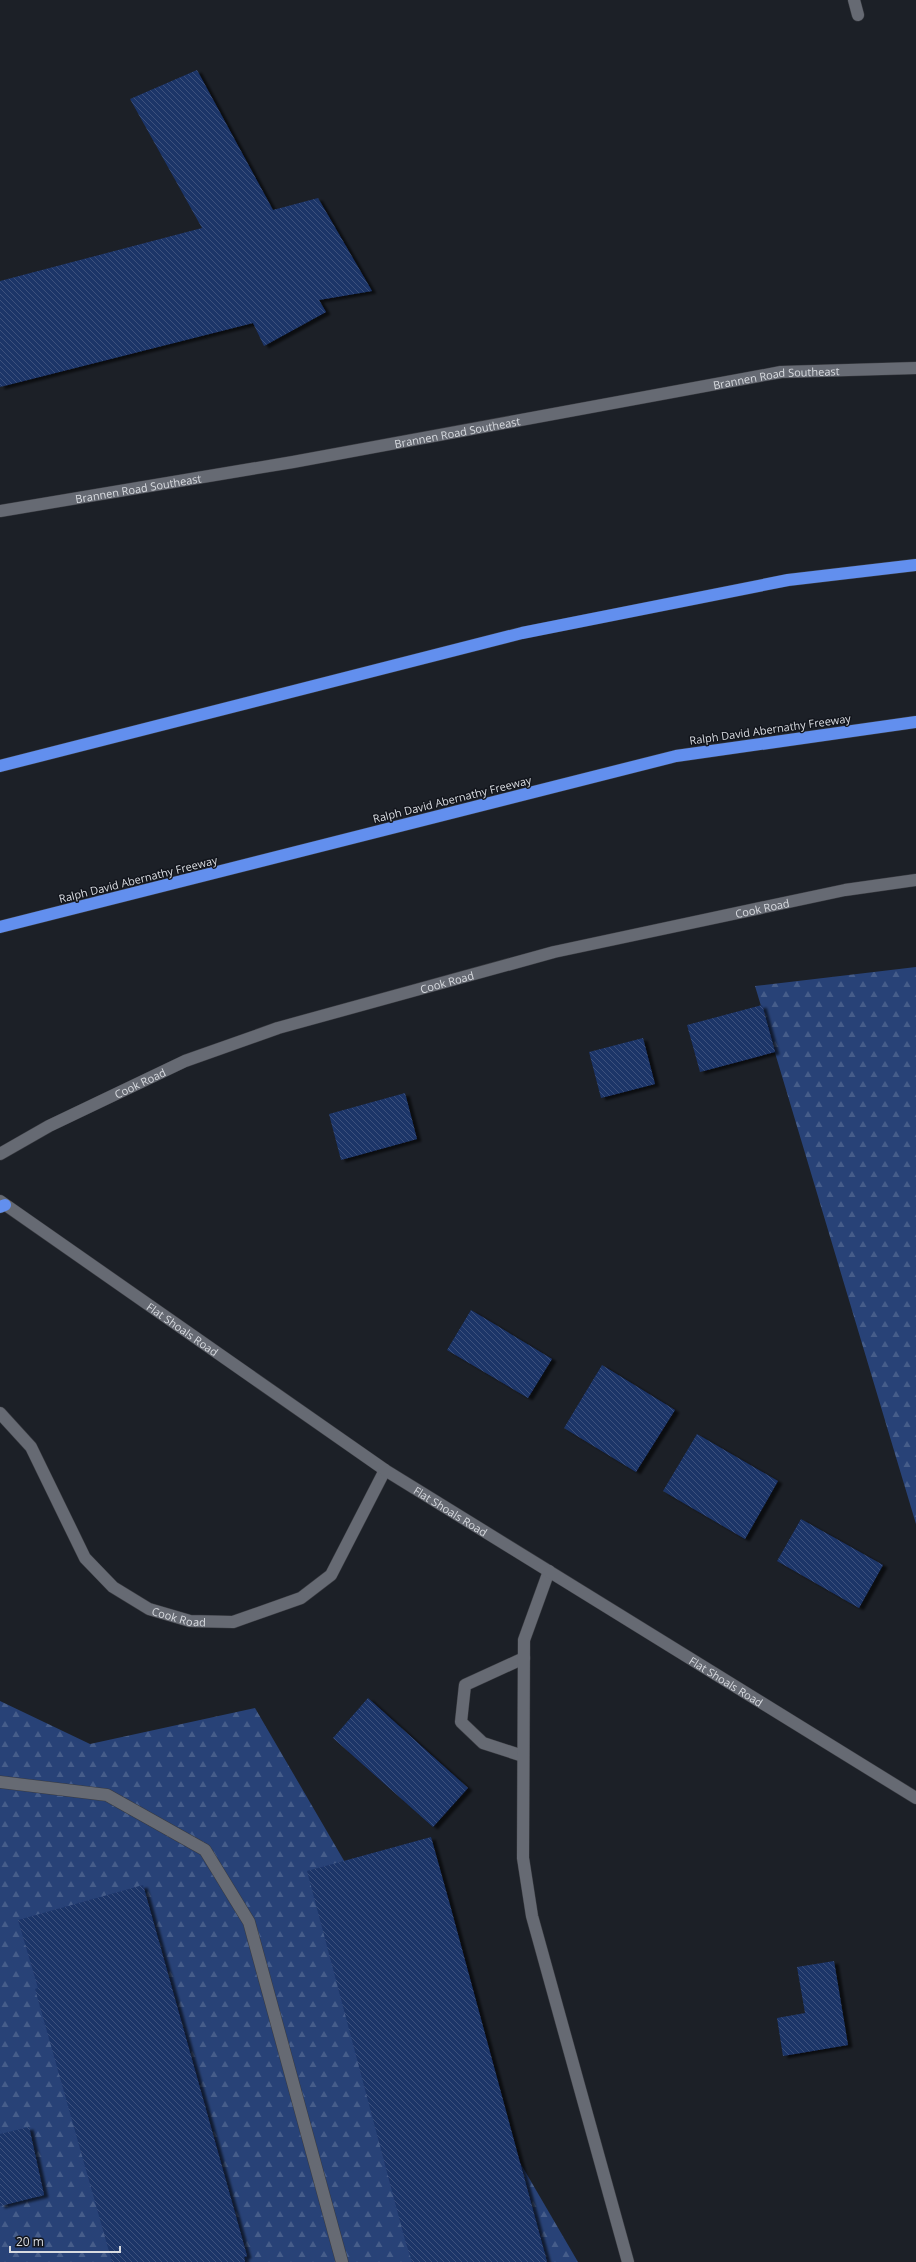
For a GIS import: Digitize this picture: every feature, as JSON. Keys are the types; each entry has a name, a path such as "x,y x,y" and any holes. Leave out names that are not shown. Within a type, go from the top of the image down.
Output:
{"highway":[{"path":"0,766 522,634 788,580 916,566"},
{"name":"Ralph David Abernathy Freeway","path":"0,928 676,756 916,722"}],"street":[{"path":"854,0 858,15"},
{"name":"Brannen Road Southeast","path":"0,511 294,462 781,372 916,368"},
{"name":"Cook Road","path":"0,1154 49,1126 185,1061 278,1028 554,952 845,890 916,880"},
{"name":"Flat Shoals Road","path":"2,1204 385,1470 916,1798"},
{"name":"Cook Road","path":"0,1413 30,1447 85,1558 113,1587 149,1609 190,1621 233,1622 301,1598 331,1575 385,1470"},
{"path":"549,1571 524,1640 523,1858 532,1916 628,2262"},
{"path":"523,1756 483,1743 461,1722 465,1685 524,1658"},
{"path":"0,1782 107,1795 205,1850 249,1922 342,2262"}],"green space":[{"path":"916,967 916,1524 755,986"},
{"path":"0,1701 90,1744 255,1708 578,2262 0,2262"}],"building":[{"path":"197,70 273,210 318,198 372,291 319,300 326,312 264,346 253,323 0,387 0,281 202,228 130,99"},
{"path":"762,1005 775,1052 700,1072 687,1025"},
{"path":"643,1038 655,1084 601,1098 589,1052"},
{"path":"405,1093 417,1139 341,1160 329,1114"},
{"path":"471,1310 552,1359 528,1398 447,1350"},
{"path":"602,1365 675,1410 636,1472 564,1428"},
{"path":"697,1434 778,1481 745,1539 663,1491"},
{"path":"801,1519 883,1565 859,1608 777,1561"},
{"path":"368,1698 468,1788 433,1827 333,1738"},
{"path":"431,1837 547,2262 412,2262 405,2240 307,1871"},
{"path":"143,1885 247,2256 244,2257 245,2262 112,2262 35,1989 38,1988 18,1920"},
{"path":"834,1961 848,2045 783,2056 777,2018 805,2013 797,1967"},
{"path":"29,2127 44,2195 0,2206 0,2134"}]}
